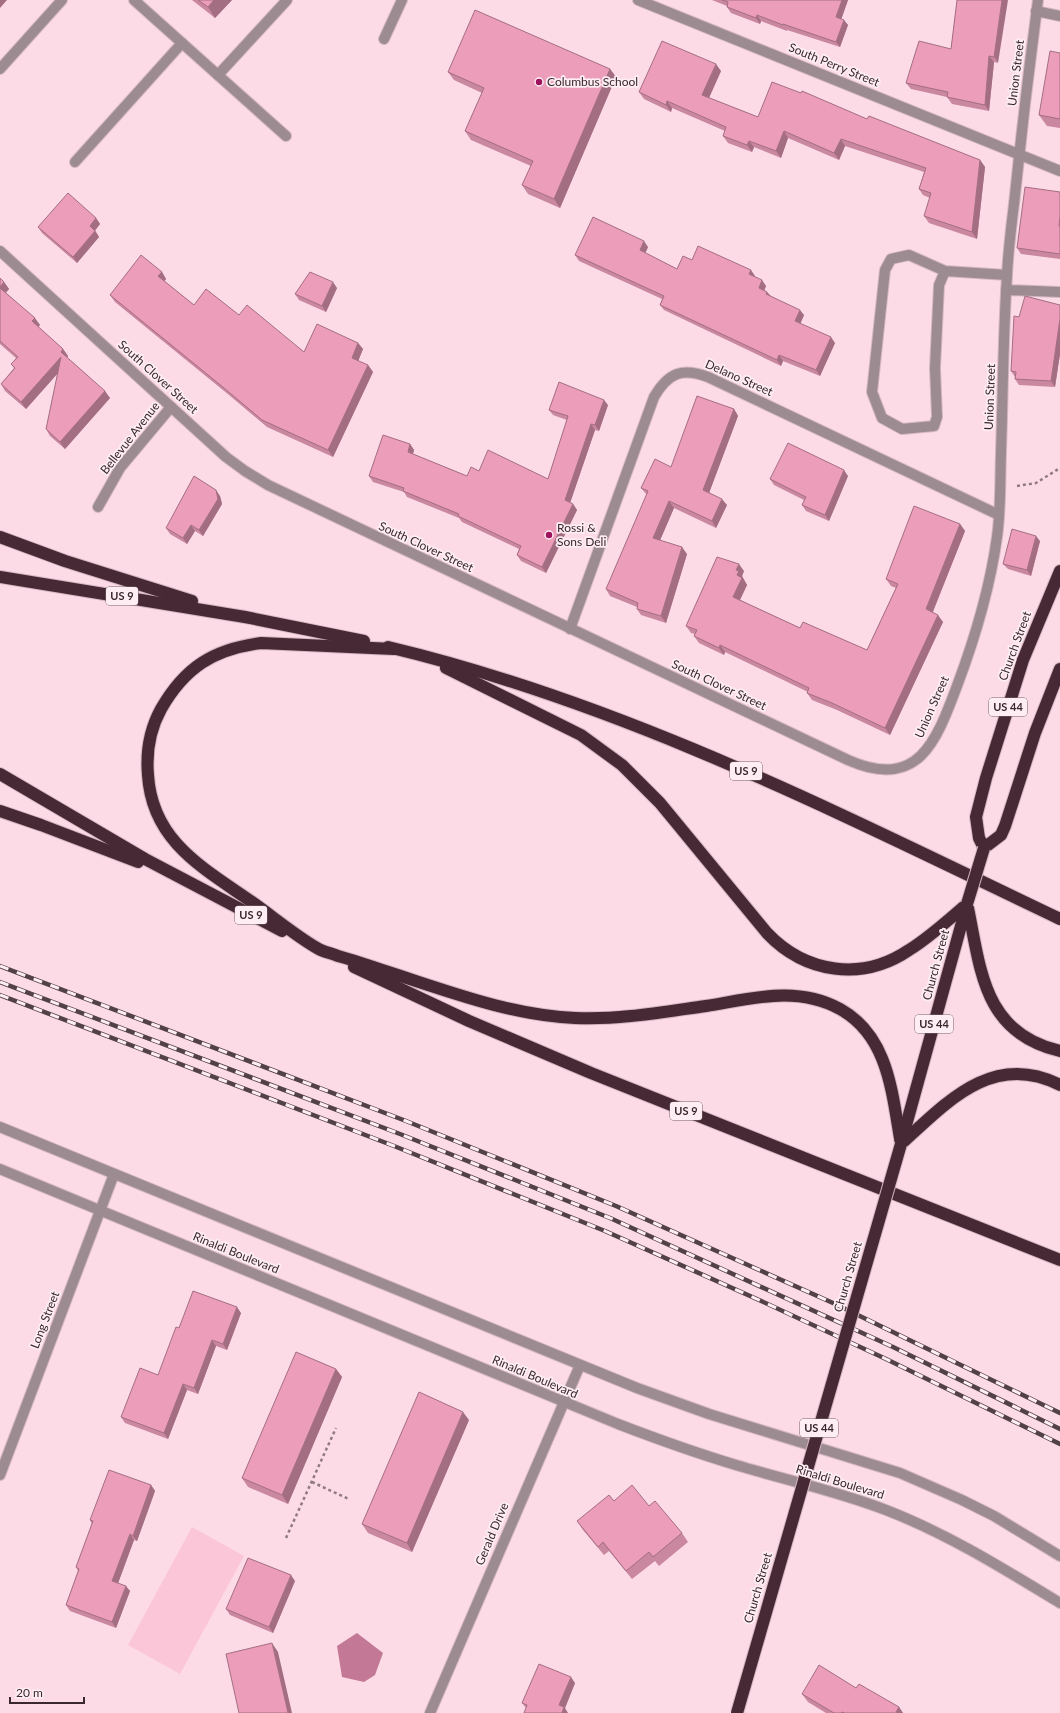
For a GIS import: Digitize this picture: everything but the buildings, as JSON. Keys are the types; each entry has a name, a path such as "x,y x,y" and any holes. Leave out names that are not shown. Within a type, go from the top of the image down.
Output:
{"highway":[{"path":"0,537 127,582 245,617"},
{"name":"Church Street","path":"737,1713 901,1144 967,904 984,848 976,827 976,817 986,778 1023,660 1060,570"},
{"name":"US 9","path":"0,577 245,617 394,648 513,682 618,719 800,795 1060,919"},
{"path":"394,648 262,643 224,650 191,670 178,683 162,708 152,731 147,764 148,782 157,815 173,841 193,860 318,949 513,1010 553,1016 596,1018 639,1015 774,995 787,995 814,999 839,1009 850,1016 868,1033 875,1043 885,1064 890,1082 901,1144"},
{"path":"420,655 559,723 581,735 608,754 635,777 660,803 767,933 784,949 804,960 825,967 846,969 868,967 884,962 909,950 967,904 985,985 995,1006 1011,1026 1021,1034 1034,1042 1060,1051"},
{"name":"US 44","path":"984,848 1001,835 1005,826 1035,733 1060,669"},
{"name":"US 9","path":"0,774 105,837 184,880 318,949 428,1002 591,1073 1060,1260"},
{"path":"0,812 41,825 184,880"},
{"path":"901,1144 954,1096 981,1081 1004,1075 1024,1075 1043,1078 1060,1085"}],"street":[{"path":"0,69 62,0"},
{"path":"134,0 286,136"},
{"path":"218,75 287,0"},
{"path":"384,39 402,0"},
{"name":"South Perry Street","path":"638,0 1060,171"},
{"name":"Union Street","path":"899,768 919,758 928,749 941,725 954,694 982,611 994,559 999,515 1007,275 1019,154 1038,0"},
{"path":"1036,11 1060,16"},
{"path":"75,162 182,43"},
{"name":"South Clover Street","path":"0,251 226,457 245,472 268,485 570,629 858,764 878,770 899,768"},
{"path":"945,271 939,285 935,368 937,417 934,426 902,428 882,418 872,392 885,270 891,259 909,255 945,271 1007,275"},
{"path":"1006,290 1060,292"},
{"name":"Delano Street","path":"570,629 654,397 666,380 680,373 697,372 999,515"},
{"name":"Bellevue Avenue","path":"98,508 120,468 171,407"},
{"path":"0,1127 673,1402 900,1473 975,1506 1060,1556"},
{"name":"Rinaldi Boulevard","path":"0,1170 563,1403 659,1440 886,1510 962,1545 1060,1603"},
{"name":"Long Street","path":"0,1475 114,1174"},
{"name":"Gerald Drive","path":"430,1713 580,1365"}],"path":[{"path":"1016,486 1036,483 1060,468"},
{"path":"286,1538 336,1428"},
{"path":"312,1482 349,1499"}],"shaded area":[{"path":"192,1527 244,1556 180,1674 128,1645"},
{"path":"357,1633 383,1653 375,1675 364,1682 342,1677 337,1646"}],"railway":[{"path":"0,966 406,1121 616,1206 833,1303 1060,1413"},
{"path":"0,982 400,1134 610,1218 893,1347 1060,1429"},
{"path":"0,995 394,1146 605,1231 886,1359 1060,1444"}],"place":[{"name":"Columbus School","path":"539,82"},
{"name":"Rossi & Sons Deli","path":"549,535"}]}
